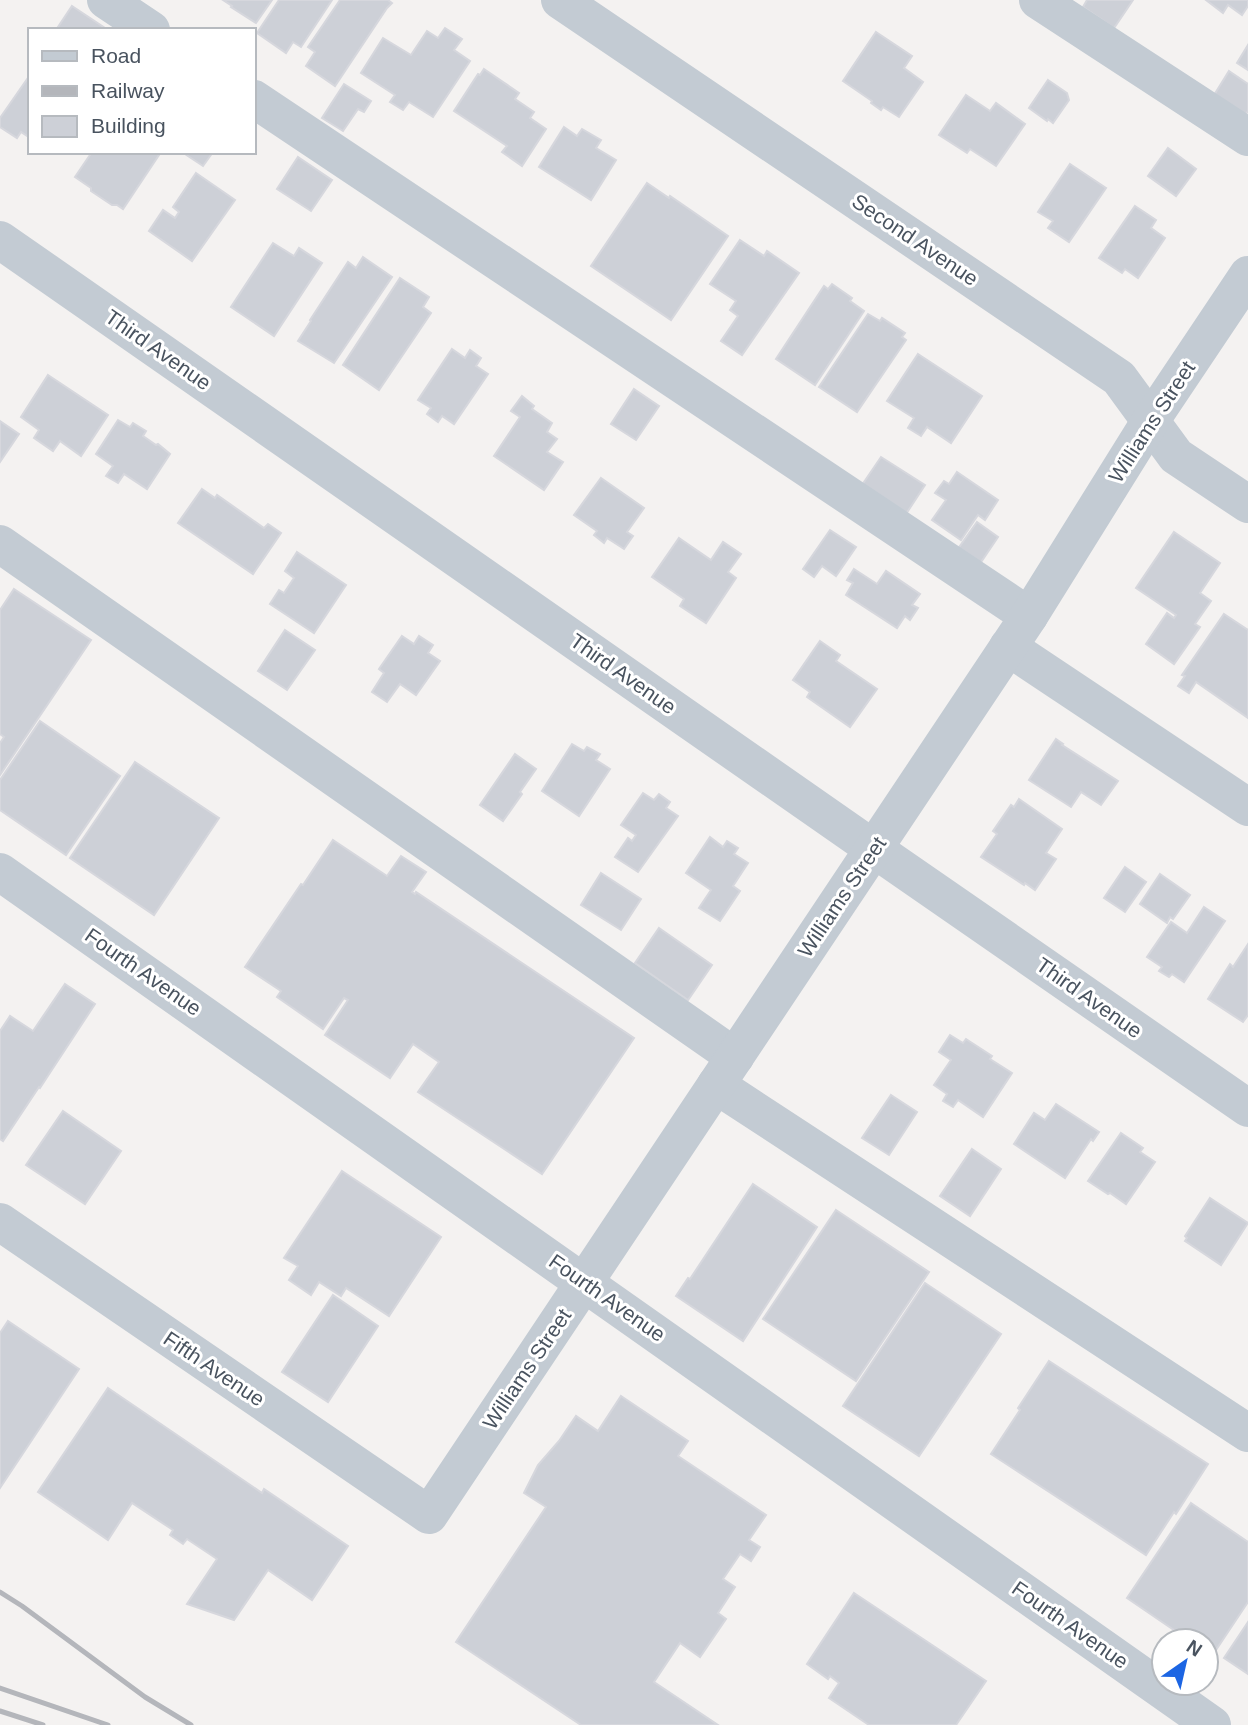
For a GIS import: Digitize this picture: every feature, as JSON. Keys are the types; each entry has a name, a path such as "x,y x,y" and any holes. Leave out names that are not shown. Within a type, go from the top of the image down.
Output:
{"street":[{"path":"106,0 148,28"},
{"name":"Second Avenue","path":"560,0 1119,378 1176,456 1248,504"},
{"path":"1038,0 1248,137"},
{"path":"256,100 1029,616"},
{"name":"Third Avenue","path":"0,240 1248,1108"},
{"name":"Williams Street","path":"429,1515 1009,647 1248,275"},
{"path":"0,544 726,1071 1248,1433"},
{"path":"1009,647 1248,807"},
{"name":"Fourth Avenue","path":"0,872 1212,1725"},
{"name":"Fifth Avenue","path":"0,1222 429,1515"}],"building":[{"path":"223,0 272,0 256,23"},
{"path":"279,0 332,0 301,47 293,42 286,53 257,33"},
{"path":"340,0 388,0 392,3 335,86 306,66 315,52 308,47"},
{"path":"1087,0 1133,0 1114,28 1083,7"},
{"path":"1206,0 1248,0 1248,6 1242,15 1228,5 1223,13"},
{"path":"72,6 105,28 57,28"},
{"path":"445,28 462,39 454,50 470,61 433,117 409,102 403,110 390,102 395,95 361,73 383,38 411,55 427,31 438,38"},
{"path":"876,32 912,56 904,68 923,82 899,117 883,107 881,110 843,81"},
{"path":"1248,45 1248,70 1237,63"},
{"path":"484,69 519,93 515,99 534,112 530,118 546,129 522,166 502,152 507,146 454,111"},
{"path":"1229,71 1248,84 1248,111 1242,120 1211,100"},
{"path":"28,78 28,137 21,132 17,138 0,127 0,118"},
{"path":"1048,80 1067,93 1069,100 1053,123 1029,108"},
{"path":"344,84 371,101 364,112 358,109 343,131 322,118"},
{"path":"966,95 990,111 996,103 1025,124 996,166 970,149 967,153 939,135"},
{"path":"564,127 577,136 582,129 601,140 596,148 616,160 591,200 539,167"},
{"path":"1168,148 1196,169 1176,196 1148,176"},
{"path":"91,154 160,154 123,209 91,191 91,188 75,177"},
{"path":"185,154 212,154 203,166"},
{"path":"298,157 332,180 311,211 277,189"},
{"path":"1070,164 1106,188 1069,242 1048,228 1053,221 1038,212"},
{"path":"196,173 235,200 192,261 149,231 163,210 175,218 179,212 173,207"},
{"path":"647,183 728,236 671,320 591,266"},
{"path":"1135,206 1156,220 1151,228 1165,238 1138,278 1125,269 1122,273 1099,258"},
{"path":"740,240 764,256 767,251 799,273 742,355 721,341 738,316 730,310 736,301 710,284"},
{"path":"273,243 294,256 299,248 322,263 274,336 231,307"},
{"path":"363,257 392,277 334,363 298,341 348,262 356,268"},
{"path":"400,278 429,297 423,307 431,313 379,390 343,365"},
{"path":"832,284 852,298 850,301 864,311 815,385 776,359 824,286 828,289"},
{"path":"868,314 880,321 882,318 905,333 902,337 906,340 857,412 819,387"},
{"path":"452,349 465,358 470,350 481,358 476,366 488,374 454,424 442,416 438,422 427,414 431,408 418,400"},
{"path":"918,354 982,396 951,443 927,427 921,436 908,428 914,418 887,401"},
{"path":"48,375 108,415 81,456 60,441 53,451 34,438 39,430 21,417"},
{"path":"634,389 659,406 636,440 611,424"},
{"path":"522,396 534,406 532,409 552,423 547,432 557,439 547,452 563,462 544,490 494,456 520,417 511,411"},
{"path":"118,420 130,427 133,423 146,431 143,436 170,454 147,489 124,474 118,483 106,476 113,466 96,454"},
{"path":"0,421 19,434 0,462"},
{"path":"881,457 925,485 904,517 860,488"},
{"path":"957,472 998,500 985,520 978,515 961,540 932,520 946,500 935,493 944,481 949,484"},
{"path":"601,478 644,508 627,532 633,536 624,549 607,538 604,543 594,535 597,531 574,515"},
{"path":"202,489 215,498 217,495 264,528 268,524 281,533 253,574 178,523"},
{"path":"977,522 998,537 977,568 955,553"},
{"path":"830,530 856,547 836,576 822,566 814,577 803,569"},
{"path":"1174,532 1220,563 1200,593 1211,601 1195,624 1200,627 1174,664 1146,644 1167,613 1174,618 1176,615 1136,588"},
{"path":"679,538 711,560 723,542 741,554 728,572 736,578 706,623 680,606 684,599 652,577"},
{"path":"297,552 346,585 314,633 270,604 279,590 284,593 294,578 285,571"},
{"path":"854,569 877,584 886,571 920,594 912,605 918,608 910,620 905,616 897,628 846,595 853,583 847,580"},
{"path":"14,589 91,640 0,775 0,743 4,737 0,734 0,610"},
{"path":"1224,614 1248,630 1248,718 1196,682 1189,693 1178,686 1185,676 1182,675"},
{"path":"285,630 315,650 287,690 258,671"},
{"path":"402,636 414,644 419,636 433,645 428,653 440,661 416,695 400,684 387,702 372,692 384,673 379,669"},
{"path":"820,641 840,655 836,661 877,689 850,727 807,697 810,692 793,680"},
{"path":"40,721 120,776 66,855 0,810 0,780"},
{"path":"1056,739 1118,781 1101,805 1081,792 1071,807 1029,780"},
{"path":"572,744 584,751 587,747 600,754 596,760 610,769 579,816 542,791"},
{"path":"515,754 536,769 503,821 480,805"},
{"path":"135,762 219,818 154,915 70,858"},
{"path":"643,793 654,800 659,794 670,802 666,808 678,816 638,872 615,857 628,838 632,841 636,835 621,825"},
{"path":"1019,799 1062,829 1046,853 1056,859 1035,890 981,857 997,834 993,831 1011,805 1014,807"},
{"path":"710,837 723,847 727,841 738,848 734,854 748,863 733,886 740,891 720,921 699,908 711,890 686,873"},
{"path":"333,840 387,876 401,856 426,872 412,892 416,892 634,1038 542,1174 418,1092 439,1062 413,1044 390,1078 325,1035 348,1000 344,998 323,1029 277,997 281,991 245,967"},
{"path":"1125,867 1146,882 1125,912 1104,898"},
{"path":"601,873 641,899 621,930 581,905"},
{"path":"1160,874 1190,895 1167,923 1140,904"},
{"path":"1204,907 1225,921 1184,982 1172,974 1169,977 1159,971 1162,967 1147,957 1171,922 1187,933"},
{"path":"659,928 712,965 688,1000 635,963"},
{"path":"1248,944 1248,1015 1243,1022 1208,999 1230,964 1233,967"},
{"path":"65,984 95,1004 3,1141 0,1139 0,1031 10,1016 33,1031"},
{"path":"950,1035 963,1043 966,1039 1012,1073 983,1117 958,1100 953,1107 943,1101 947,1094 934,1085 951,1060 939,1052"},
{"path":"891,1095 917,1112 889,1155 862,1138"},
{"path":"1056,1104 1099,1132 1093,1141 1091,1139 1065,1178 1014,1144 1034,1113 1045,1120"},
{"path":"63,1111 121,1151 85,1204 26,1165"},
{"path":"1121,1133 1143,1148 1140,1152 1155,1162 1126,1204 1088,1181"},
{"path":"972,1149 1001,1169 970,1216 940,1196"},
{"path":"342,1171 441,1237 389,1316 346,1288 341,1296 319,1282 311,1295 289,1280 298,1266 284,1258"},
{"path":"753,1184 817,1227 743,1341 676,1296"},
{"path":"1210,1198 1248,1223 1221,1265 1185,1241 1185,1236"},
{"path":"836,1210 929,1272 856,1381 763,1319"},
{"path":"925,1283 1001,1334 919,1456 843,1406"},
{"path":"333,1295 378,1326 328,1402 282,1372"},
{"path":"8,1321 79,1369 0,1488 0,1333"},
{"path":"1049,1361 1208,1464 1146,1555 991,1454"},
{"path":"108,1388 262,1493 264,1489 348,1546 312,1600 268,1570 234,1620 187,1604 217,1559 187,1539 183,1544 170,1535 173,1530 132,1503 108,1540 38,1492"},
{"path":"621,1396 688,1441 678,1456 766,1515 749,1540 760,1547 751,1561 740,1554 723,1579 735,1587 718,1613 726,1619 700,1657 680,1643 654,1682 718,1725 581,1725 456,1642 546,1507 524,1493 538,1465 576,1416 598,1431"},
{"path":"1191,1503 1248,1542 1248,1602 1220,1644 1220,1627 1169,1627 1127,1598"},
{"path":"854,1593 986,1681 956,1725 869,1725 829,1698 839,1683 830,1676 828,1679 807,1664"},
{"path":"1248,1622 1248,1674 1224,1658"}],"railway":[{"path":"0,1592 145,1697 191,1725"},
{"path":"0,1688 108,1725"},
{"path":"0,1711 43,1725"}]}
